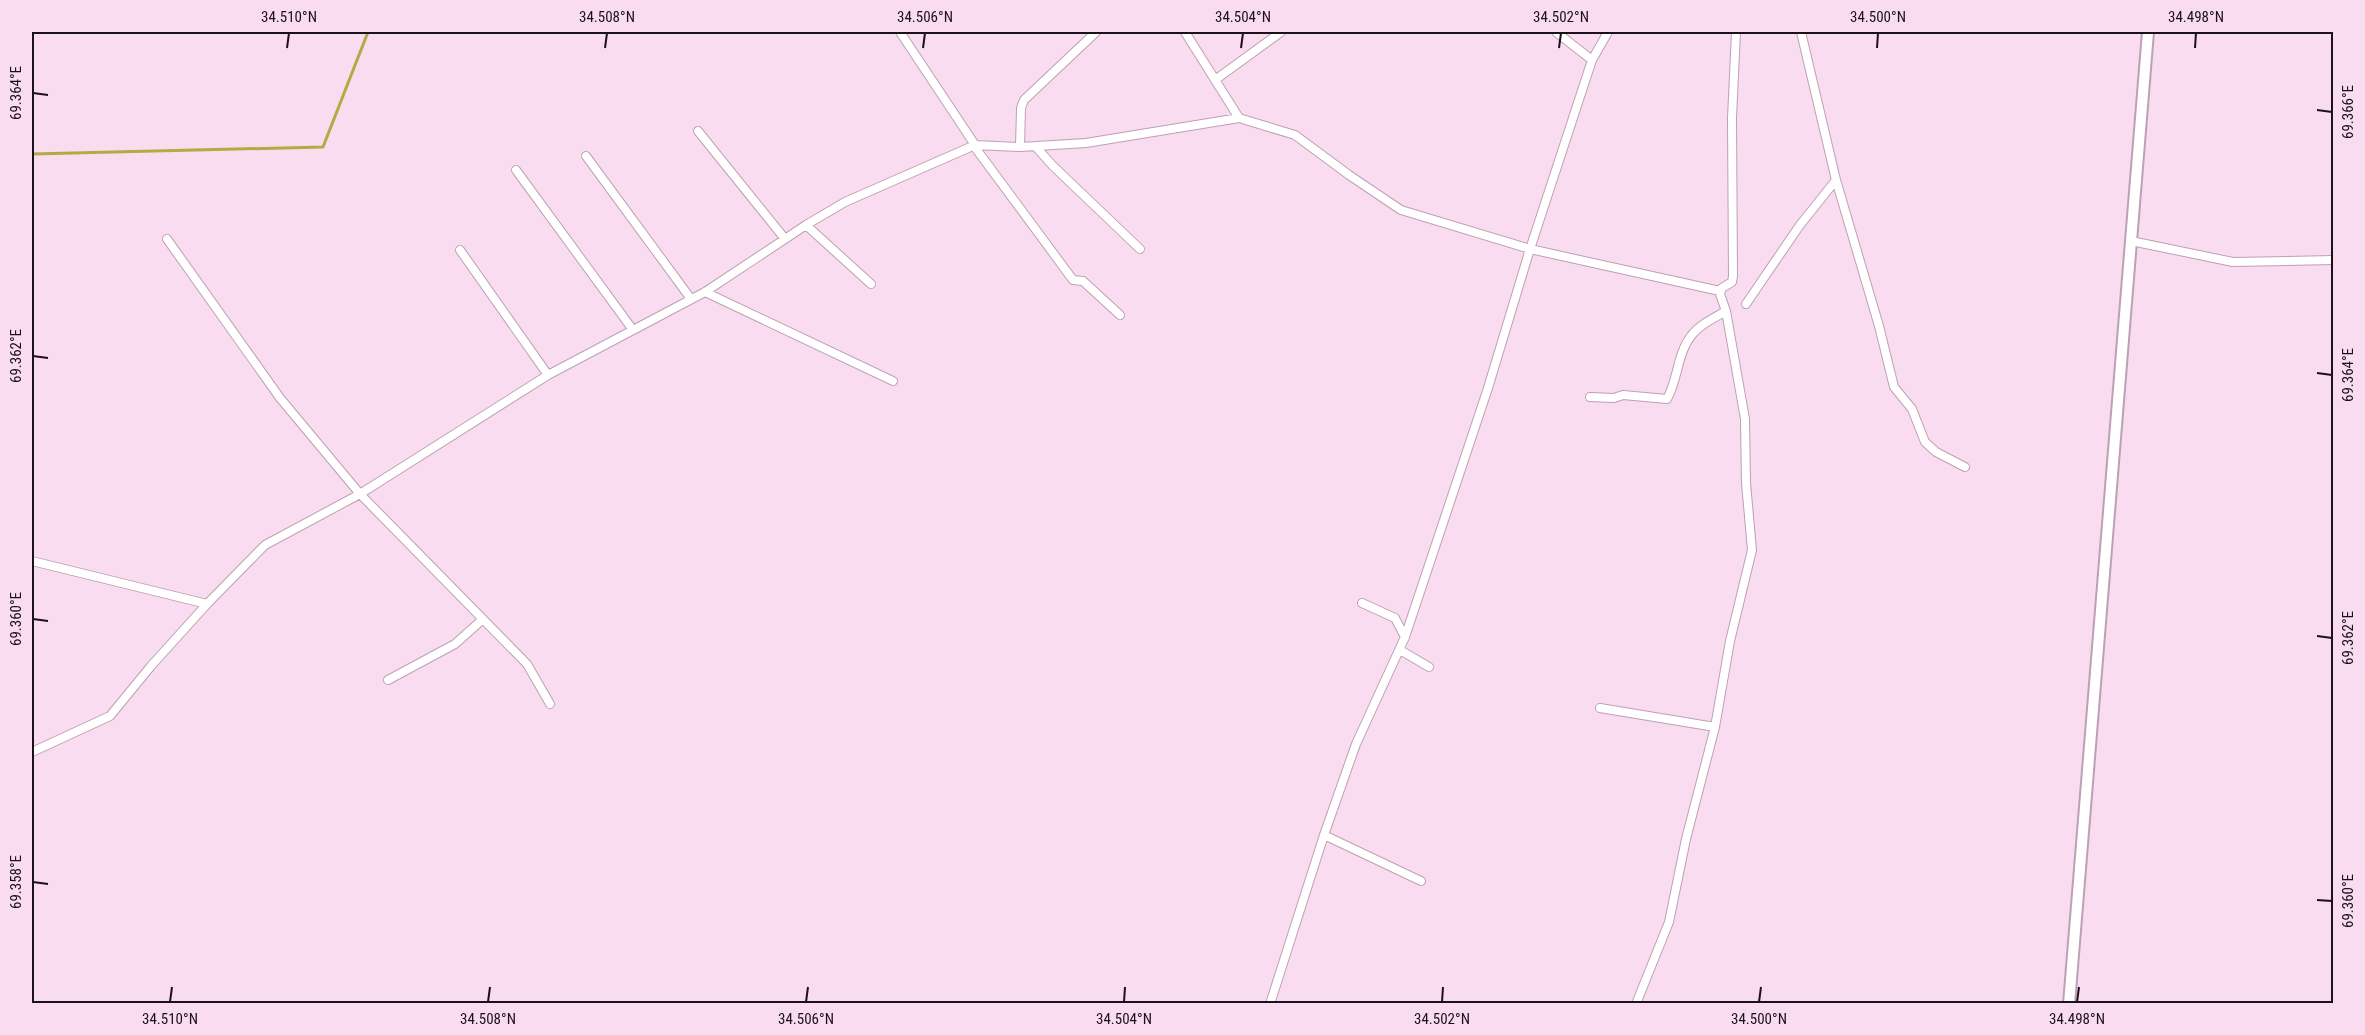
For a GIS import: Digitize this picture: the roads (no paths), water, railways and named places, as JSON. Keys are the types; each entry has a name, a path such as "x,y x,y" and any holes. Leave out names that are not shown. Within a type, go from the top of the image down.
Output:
{"main road":[{"path":"2069,1004 2148,32"}],"street":[{"path":"900,32 974,145 1073,280 1083,281 1120,315"},
{"path":"1020,147 1023,100 1096,32"},
{"path":"1185,32 1239,118"},
{"path":"1215,80 1271,34 1281,32"},
{"path":"1556,32 1592,60"},
{"path":"1270,1004 1323,835 1356,744 1405,637 1488,388 1530,249 1592,60 1608,32"},
{"path":"32,752 110,716 207,604 265,545 360,494 548,375 705,292 845,202 974,145 1036,147 1086,143 1239,118 1295,135 1401,210 1530,249 1720,291 1732,282 1733,276 1732,118 1736,32"},
{"path":"1801,32 1836,180 1879,326 1894,387 1912,409 1925,442 1936,452 1965,467"},
{"path":"698,131 785,239"},
{"path":"1036,147 1140,249"},
{"path":"586,156 691,299"},
{"path":"516,170 633,330"},
{"path":"1746,304 1800,225 1836,180"},
{"path":"806,225 871,284"},
{"path":"167,239 280,398 360,494 527,664 550,704"},
{"path":"2131,241 2233,261 2334,260"},
{"path":"460,250 548,375"},
{"path":"1636,1004 1669,922 1686,839 1715,727 1730,641 1752,550 1746,483 1746,419 1726,311 1720,291"},
{"path":"705,292 893,381"},
{"path":"1590,397 1614,398 1623,395 1667,399 1685,345 1691,336 1699,327 1726,311"},
{"path":"32,561 207,604"},
{"path":"1362,603 1395,618 1405,637"},
{"path":"388,680 455,644 483,619"},
{"path":"1400,650 1429,667"},
{"path":"1600,708 1715,727"},
{"path":"1323,835 1421,881"}],"waterway":[{"path":"32,154 323,147 368,32"}]}
